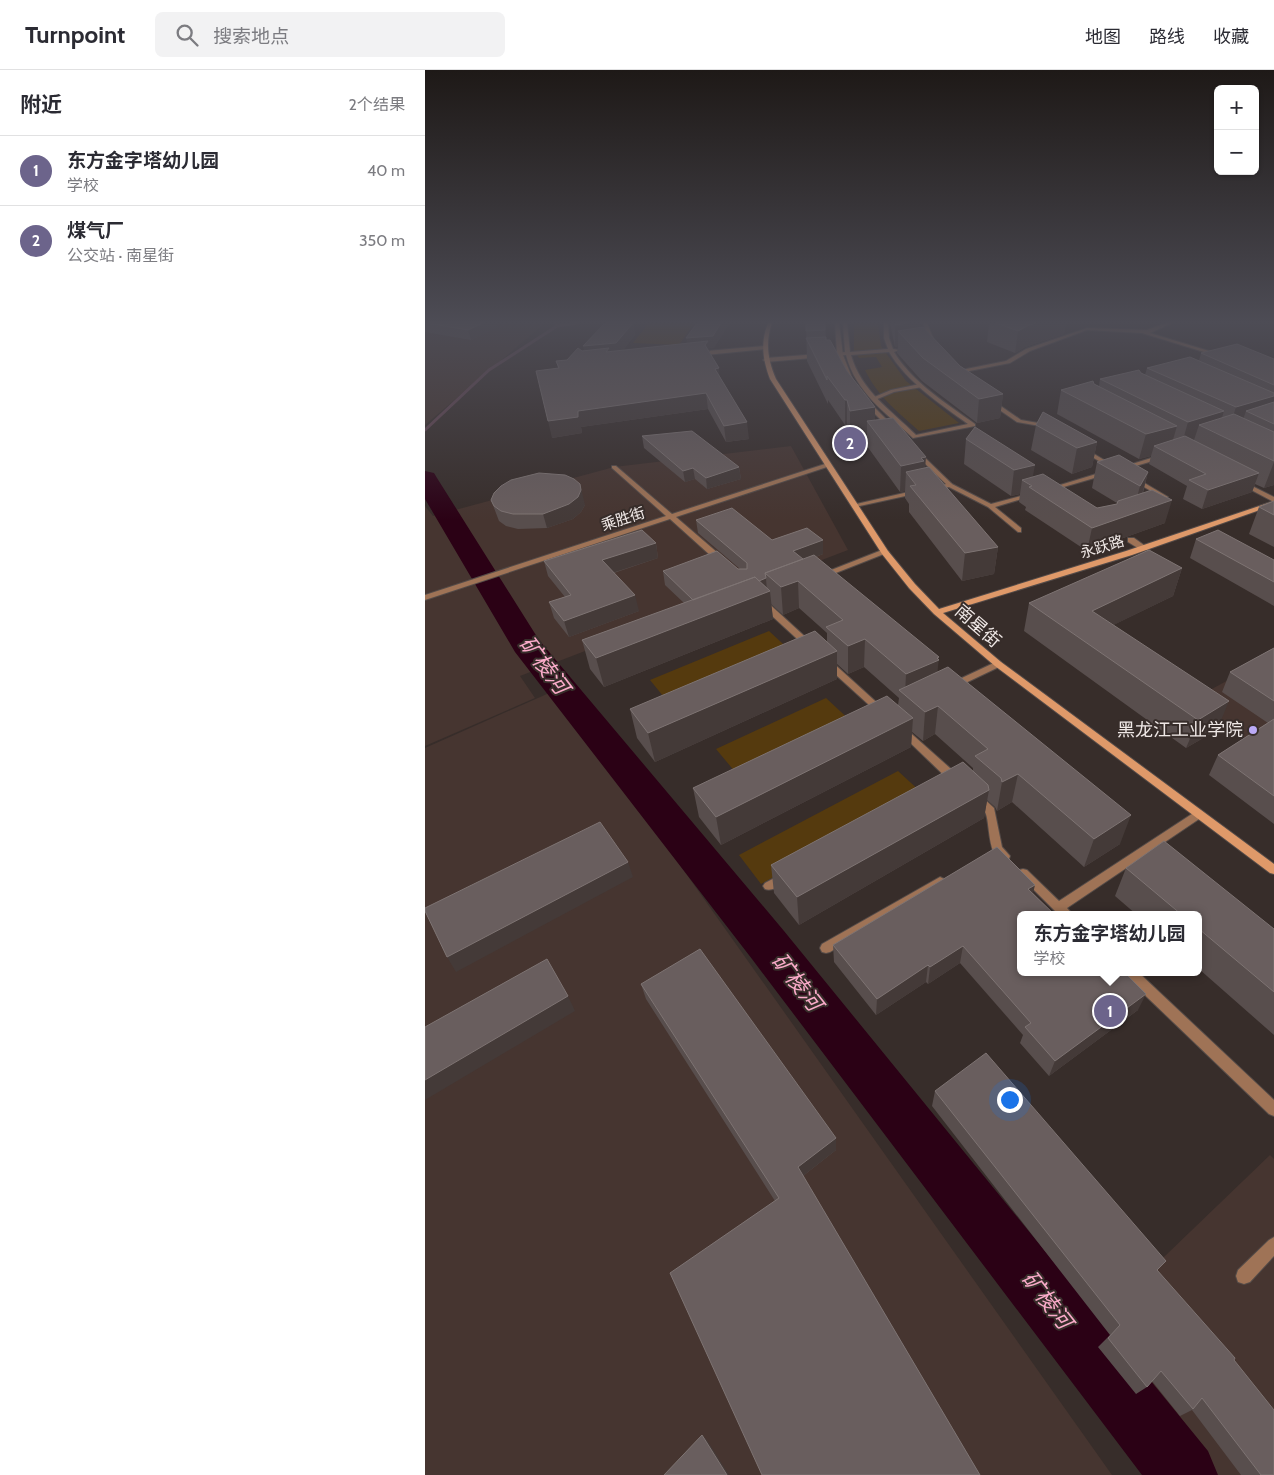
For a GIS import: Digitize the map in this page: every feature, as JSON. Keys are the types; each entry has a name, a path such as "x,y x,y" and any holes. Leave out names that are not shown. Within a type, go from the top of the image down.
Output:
{"street":[{"name":"南星街","path":"779,389 885,552 911,586 937,612 998,664 1274,870"},
{"path":"857,389 871,409 896,432"},
{"path":"865,389 915,437"},
{"path":"875,398 906,389"},
{"path":"923,389 973,425 915,437 909,445 950,485 990,506 1017,530"},
{"path":"980,394 1019,421 1042,425 1059,435"},
{"path":"1076,445 1168,499"},
{"path":"990,506 1172,454"},
{"name":"乘胜街","path":"425,598 828,466"},
{"path":"614,467 730,568"},
{"path":"1238,481 1274,502"},
{"path":"855,505 950,485"},
{"path":"1043,490 1058,494"},
{"name":"永跃路","path":"937,612 1144,548 1274,502"},
{"path":"1131,540 1144,548"},
{"path":"813,578 885,552"},
{"path":"758,599 815,650 806,654"},
{"path":"821,657 888,717 879,722"},
{"path":"939,693 998,664"},
{"path":"895,724 961,787 990,811 993,851 1014,865 1063,911 1198,814"},
{"path":"769,886 795,872"},
{"path":"825,948 954,874"},
{"path":"1133,976 1274,1109"},
{"path":"1244,1276 1274,1245"}],"shaded area":[{"path":"425,389 468,389 425,425"},
{"path":"876,389 916,389 959,423 919,431"},
{"path":"791,446 848,550 520,676 535,698 425,746 425,506 433,516 614,467"},
{"path":"769,631 794,654 672,707 650,680"},
{"name":"黑龙江工业学院","path":"1274,655 1274,758 1190,701"},
{"path":"556,690 1112,1475 425,1475 425,748"},
{"path":"826,698 854,724 741,779 716,749"},
{"path":"898,771 923,794 761,884 739,855"},
{"path":"1270,1155 1274,1159 1274,1475 1198,1475 1086,1332"}],"building":[{"path":"540,389 727,389 747,422 724,426 706,393 578,411 578,417 548,421"},
{"path":"836,389 861,389 875,407 850,411 847,400"},
{"path":"965,389 995,389 1003,394 979,399"},
{"path":"1103,389 1177,426 1146,434 1061,390"},
{"path":"1120,389 1175,389 1224,411 1188,422"},
{"path":"1194,389 1264,389 1274,393 1274,396 1236,407"},
{"path":"1274,402 1274,424 1246,411"},
{"path":"1043,412 1097,442 1077,448 1036,425"},
{"path":"1234,414 1274,432 1274,461 1199,425"},
{"path":"893,418 926,457 921,458 924,461 901,466 867,421"},
{"path":"975,427 1035,465 1014,470 966,439"},
{"path":"692,431 739,467 706,478 693,468 683,471 642,436"},
{"path":"1185,436 1259,473 1208,490 1189,480 1206,474 1154,446"},
{"path":"1119,455 1148,472 1140,486 1097,462"},
{"path":"929,467 998,547 965,553 910,486 916,485 906,472"},
{"path":"539,473 565,475 574,479 580,484 581,490 578,497 569,504 543,514 513,514 501,511 494,506 491,500 494,493 501,486 511,480"},
{"path":"1043,474 1097,508 1117,504 1118,501 1152,490 1172,500 1092,528 1029,487 1032,486 1022,480"},
{"path":"1274,501 1274,515 1259,507"},
{"path":"732,508 772,540 807,528 823,540 793,551 803,559 765,573 766,578 759,581 755,577 693,600 663,571 717,551 738,569 747,569 747,563 696,520"},
{"path":"642,530 656,543 602,560 635,595 564,621 549,602 571,595 544,561"},
{"path":"1218,530 1274,560 1274,582 1196,539"},
{"path":"1149,550 1182,568 1092,611 1229,701 1198,720 1029,603"},
{"path":"814,555 939,657 937,658 939,660 906,674 865,639 848,646 826,627 843,620 798,581 781,587 765,573"},
{"path":"755,577 770,591 596,658 582,640"},
{"path":"815,631 837,651 648,733 630,709"},
{"path":"1274,648 1274,701 1230,672"},
{"path":"948,667 1131,815 1094,839 1018,774 1002,782 1001,778 975,756 988,749 938,706 925,712 899,690"},
{"path":"887,696 913,718 716,817 693,788"},
{"path":"1274,719 1274,796 1218,755"},
{"path":"963,762 988,785 989,790 797,897 771,865"},
{"path":"600,822 628,862 447,957 425,908"},
{"path":"1164,841 1274,929 1274,992 1202,932 1202,911 1177,911 1126,868"},
{"path":"997,847 1035,885 1028,889 1051,911 1017,911 1017,976 1128,976 1146,994 1055,1061 1025,1027 1031,1023 963,946 930,967 928,965 877,999 833,945"},
{"path":"700,949 836,1138 798,1167 980,1475 762,1475 670,1273 779,1198 641,984"},
{"path":"547,959 568,996 425,1080 425,1027"},
{"path":"986,1053 1166,1261 1157,1270 1235,1358 1234,1360 1274,1410 1274,1475 1261,1475 1202,1398 1193,1409 1161,1371 1147,1387 1108,1338 1120,1325 935,1091"},
{"path":"702,1435 727,1475 664,1475"}],"waterway":[{"path":"425,430 469,389"},
{"name":"矿棱河","path":"425,478 526,645 768,945 1184,1475"}],"place":[{"name":"煤气厂","path":"850,443"},
{"name":"黑龙江工业学院","path":"1253,730"},
{"name":"东方金字塔幼儿园","path":"1110,1011"}]}
